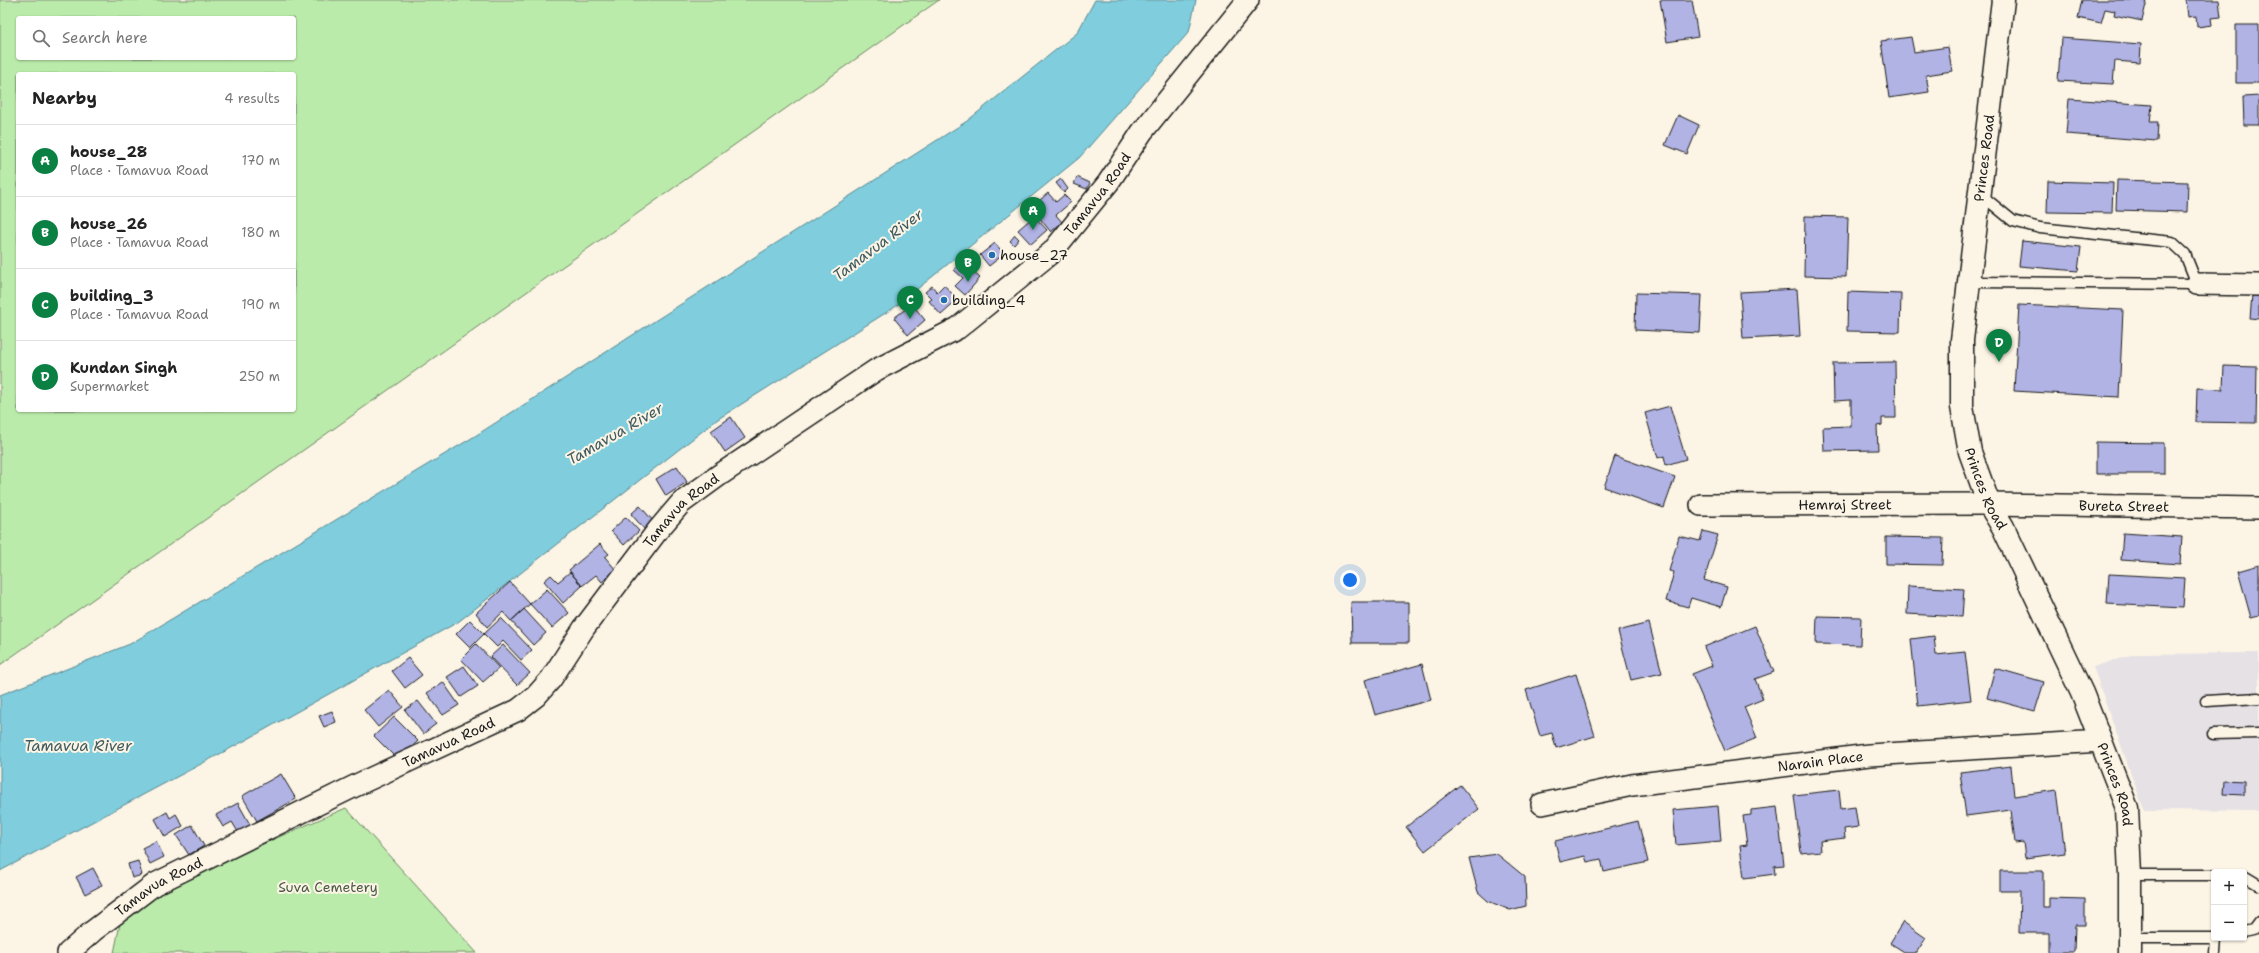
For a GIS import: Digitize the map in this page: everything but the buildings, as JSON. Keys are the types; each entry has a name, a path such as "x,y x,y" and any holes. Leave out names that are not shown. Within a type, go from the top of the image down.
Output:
{"main road":[{"name":"Princes Road","path":"2003,0 1962,340 1962,407 1970,452 1989,504 2003,526 2079,686 2127,808 2130,875 2130,946"}],"street":[{"name":"Tamavua Road","path":"68,953 93,931 156,884 347,790 518,710 536,696 551,678 584,628 627,571 682,503 724,472 876,370 958,328 1052,252 1108,183 1142,132 1248,0"},
{"path":"2197,284 2259,285"},
{"name":"Hemraj Street","path":"1701,505 1989,504"},
{"name":"Bureta Street","path":"1989,504 2259,508"},
{"name":"Narain Place","path":"1542,804 1632,785 1868,755 2101,741"}],"lane":[{"path":"1969,282 2197,284 2184,254 2172,242 2040,228 2013,221 1980,194"},
{"path":"2206,701 2259,698"},
{"path":"2213,734 2259,733"},
{"path":"2130,875 2211,875"},
{"path":"2247,878 2259,884"},
{"path":"2247,931 2253,930 2259,922"},
{"path":"2130,946 2211,938"},
{"path":"2215,953 2216,941"}],"shaded area":[{"path":"2259,653 2259,811 2144,810 2093,667 2134,654"}],"green space":[{"path":"0,0 939,0 0,665"},
{"name":"Suva Cemetery","path":"346,808 477,953 114,953 121,919 158,889"}],"water":[{"name":"Tamavua River","path":"1095,0 1196,0 1189,32 1079,158 895,307 718,419 458,622 248,739 0,871 0,695 130,644 475,436 967,121 1077,33"}],"place":[{"name":"house_28","path":"1033,230"},
{"name":"house_27","path":"992,255"},
{"name":"house_26","path":"968,282"},
{"name":"building_4","path":"944,300"},
{"name":"building_3","path":"910,319"},
{"name":"Kundan Singh","path":"1999,362"}]}
